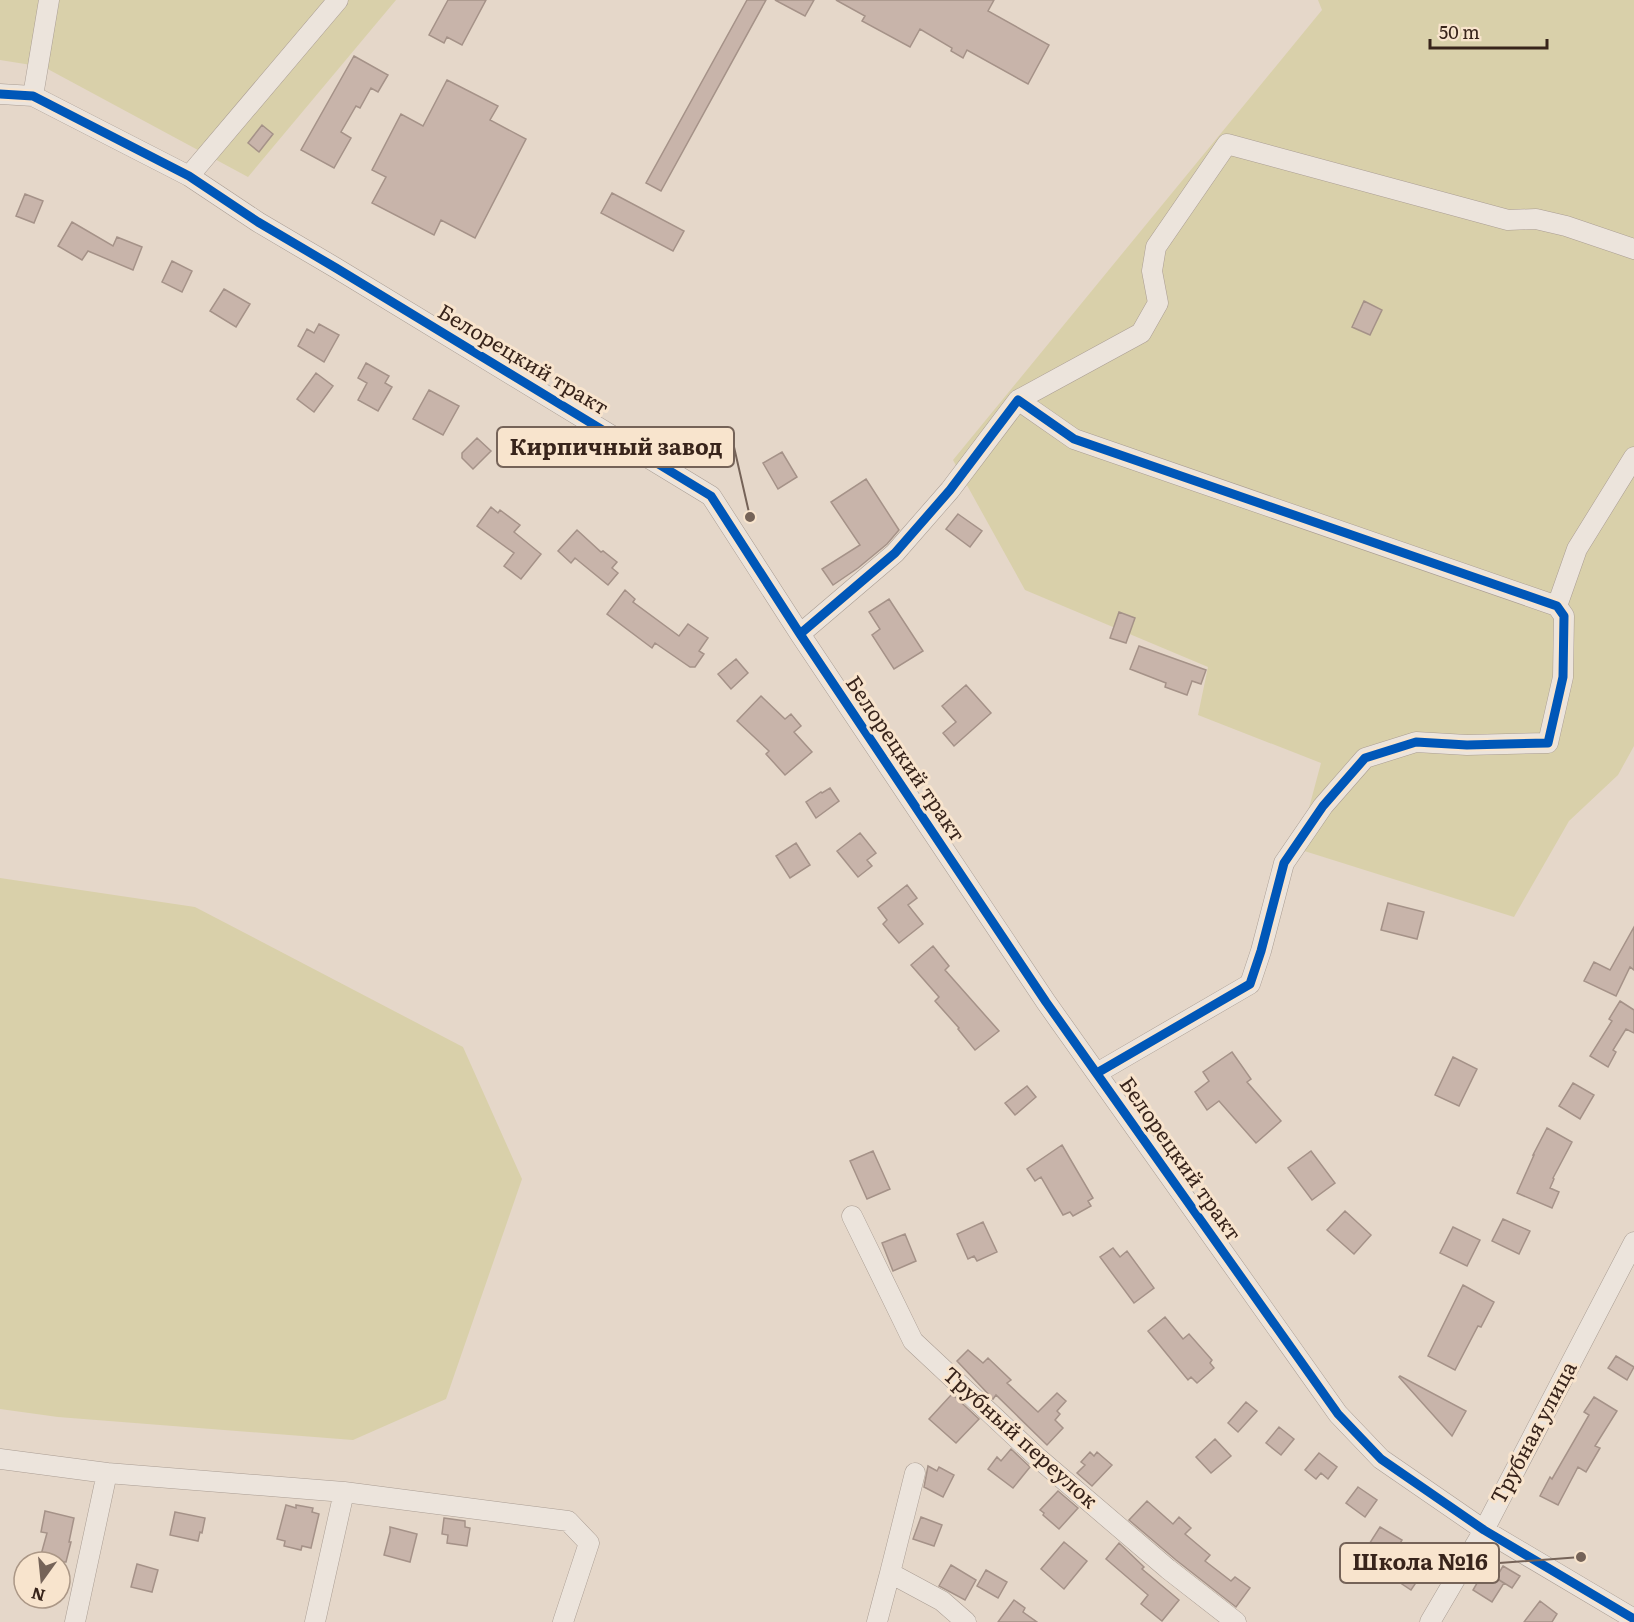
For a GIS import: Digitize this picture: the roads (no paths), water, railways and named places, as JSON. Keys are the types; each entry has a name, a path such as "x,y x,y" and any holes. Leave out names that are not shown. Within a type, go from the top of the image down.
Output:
{"street":[{"path":"33,96 49,0"},
{"path":"189,176 338,0"},
{"name":"Белорецкий тракт","path":"0,94 33,96 189,176 258,222 711,496 800,634 1046,1002 1338,1414 1381,1459 1484,1530 1634,1619"},
{"path":"800,634 896,553 950,490 1018,400 1141,333 1158,303 1152,271 1156,247 1227,144 1508,220 1536,219 1566,226 1634,249"},
{"path":"1018,400 1074,439 1557,606 1564,616 1563,677 1548,743 1467,745 1416,742 1365,758 1323,806 1284,863 1250,984 1097,1073"},
{"path":"1557,606 1577,549 1634,457"},
{"name":"Трубный переулок","path":"852,1216 913,1341 1037,1456 1168,1569 1236,1622"},
{"name":"Трубная улица","path":"1430,1622 1484,1530 1634,1242"},
{"path":"0,1459 107,1473 344,1492 568,1521 589,1543 562,1622"},
{"path":"75,1622 107,1473"},
{"path":"877,1622 915,1473"},
{"path":"315,1622 344,1492"},
{"path":"890,1573 942,1602 966,1622"}],"place":[{"name":"Кирпичный завод","path":"750,517"},
{"name":"Школа №16","path":"1581,1557"}]}
